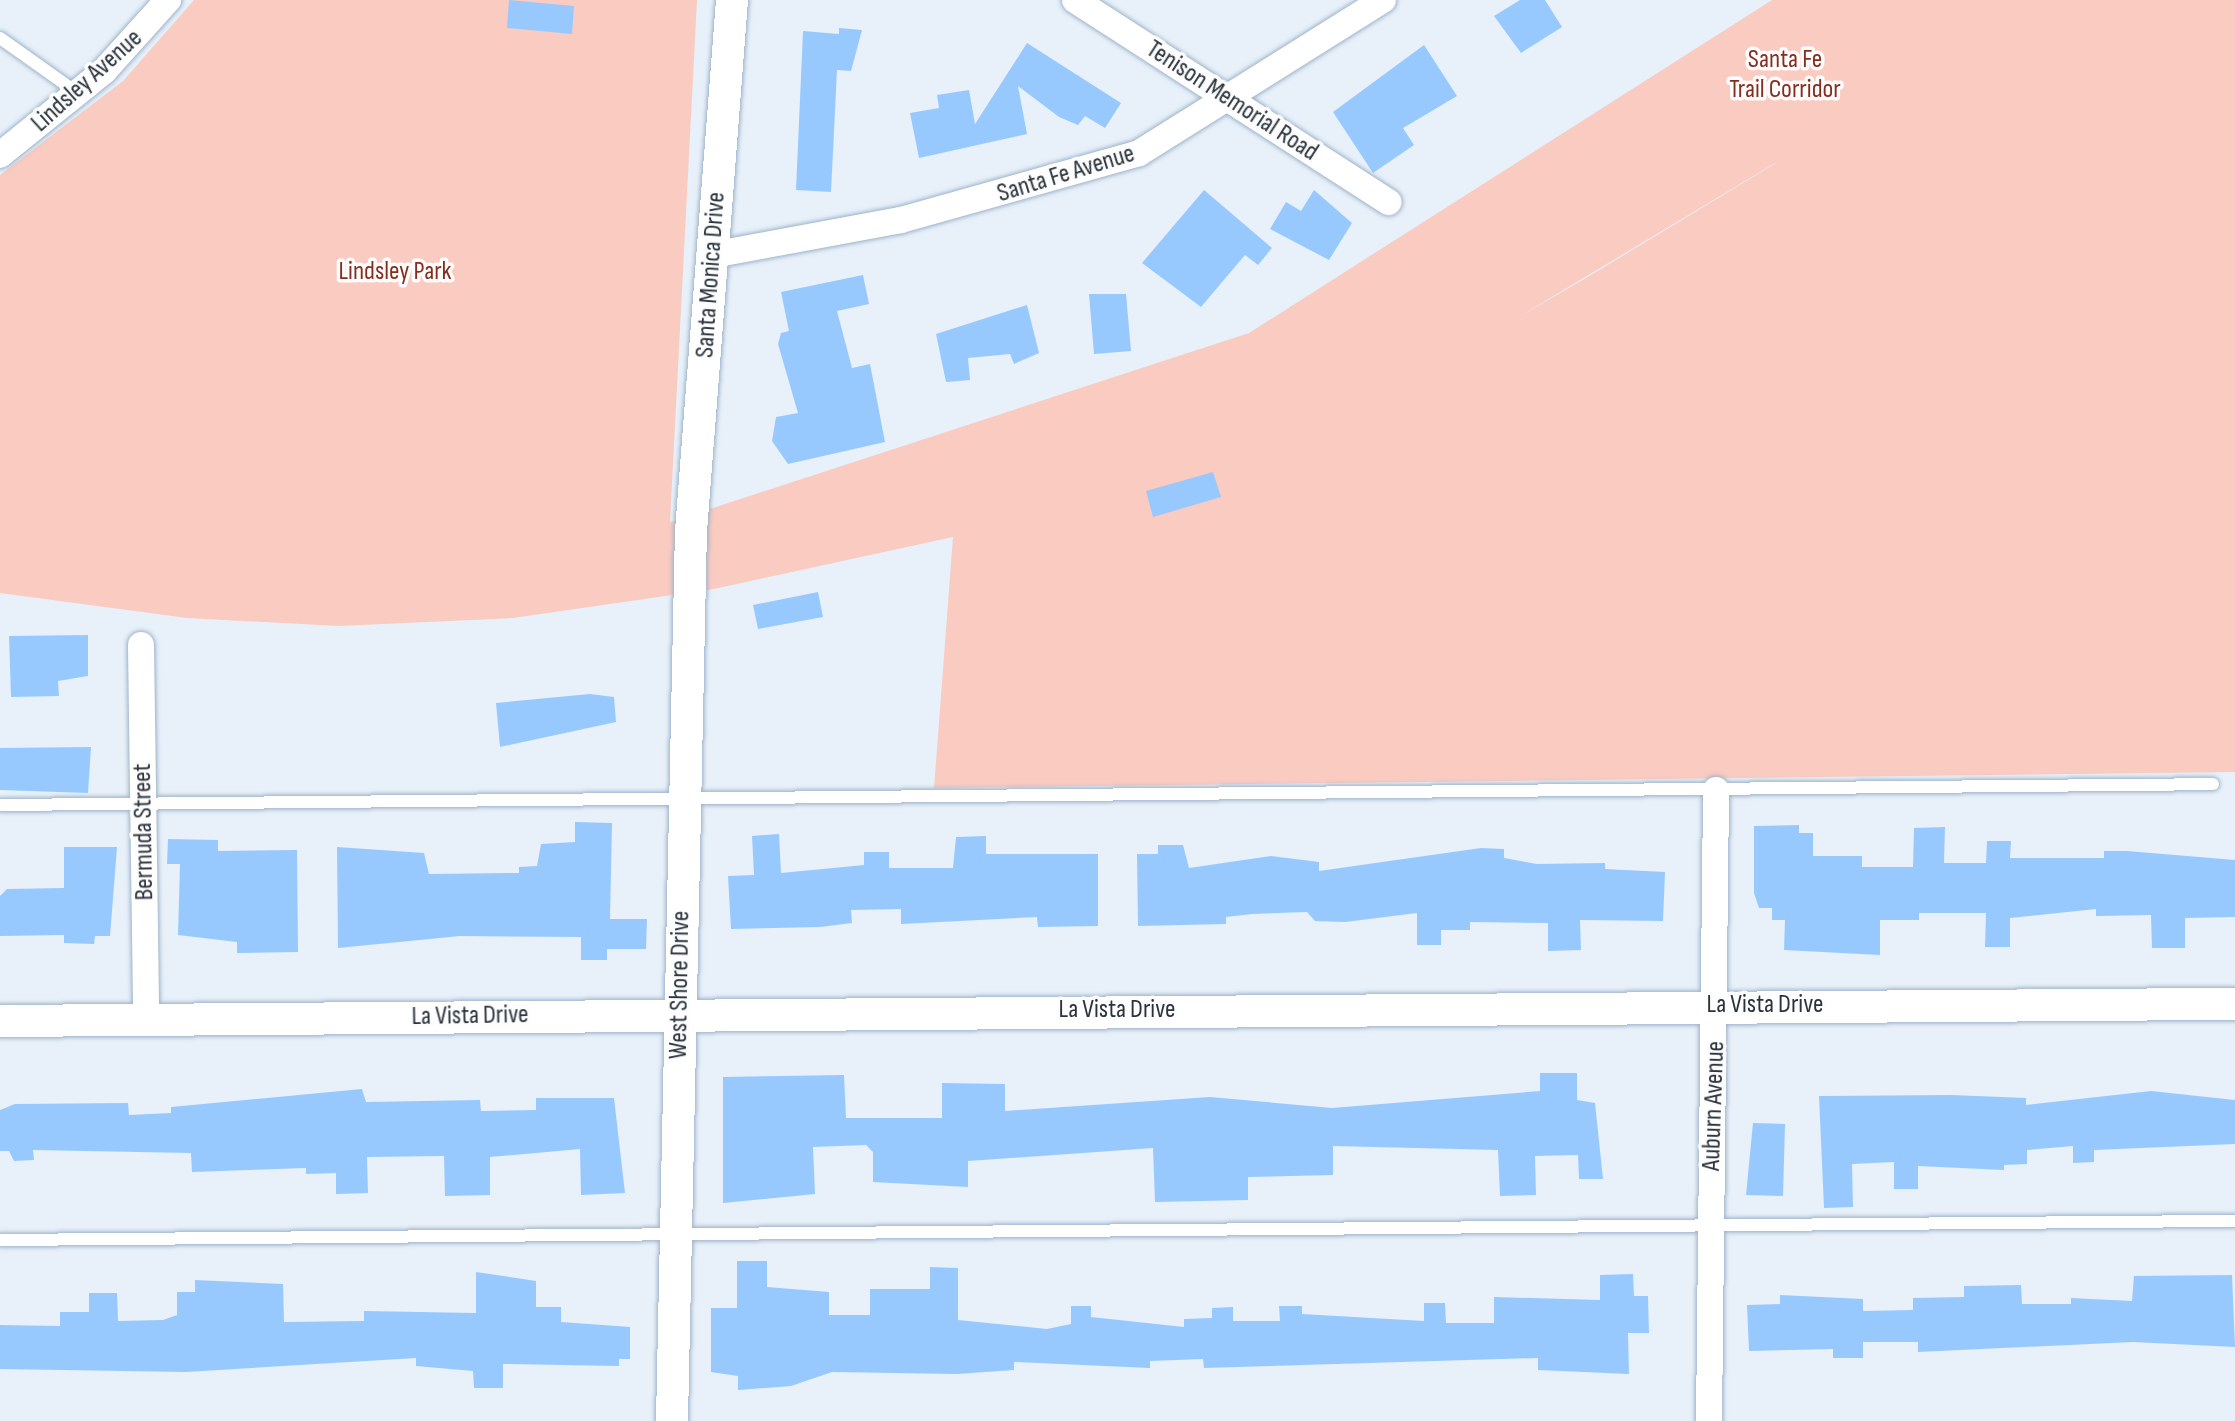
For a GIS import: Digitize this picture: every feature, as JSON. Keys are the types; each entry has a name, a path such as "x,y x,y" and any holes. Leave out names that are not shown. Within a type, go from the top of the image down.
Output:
{"street":[{"name":"Lindsley Avenue","path":"0,155 79,94 168,0"},
{"name":"Santa Monica Drive","path":"692,550 732,0"},
{"name":"Tenison Memorial Road","path":"1075,0 1389,202"},
{"name":"Santa Fe Avenue","path":"712,255 901,220 1139,153 1231,101 1383,0"},
{"name":"West Shore Drive","path":"672,1421 683,800 692,550"},
{"name":"Bermuda Street","path":"141,645 146,1020"},
{"name":"Auburn Avenue","path":"1709,1421 1717,1005 1716,790"},
{"name":"La Vista Drive","path":"0,1021 1717,1005 2235,1004"}],"lane":[{"path":"0,38 79,94"},
{"path":"0,805 2213,784"},
{"path":"0,1240 2235,1221"}],"green space":[{"path":"194,0 697,0 670,522 1249,333 1772,0 2235,0 2235,772 934,788 953,537 714,589 513,618 339,626 187,618 0,593 0,175 123,81","holes":["1776,163 1586,278 1517,318"]}],"building":[{"path":"509,0 574,6 572,34 507,28"},
{"path":"1520,0 1545,0 1562,27 1521,53 1494,16"},
{"path":"839,28 862,30 851,71 837,70 831,192 796,190 803,31 839,34"},
{"path":"1027,43 1121,103 1105,128 1085,116 1078,125 1059,117 1018,86 1027,134 919,158 910,113 939,108 937,95 969,90 975,124"},
{"path":"1424,45 1457,96 1403,128 1414,145 1373,173 1333,112"},
{"path":"1204,190 1272,248 1258,265 1245,255 1201,307 1142,263"},
{"path":"1314,190 1352,223 1329,260 1270,229 1286,202 1301,211"},
{"path":"863,275 869,304 837,311 852,368 870,364 885,442 788,464 772,441 776,417 798,413 778,344 781,333 789,331 781,292"},
{"path":"1089,294 1126,294 1131,351 1094,354"},
{"path":"1027,305 1039,353 1014,364 1010,354 968,358 970,380 946,382 936,334"},
{"path":"1213,472 1221,497 1153,517 1146,491"},
{"path":"818,592 823,617 758,629 753,605"},
{"path":"88,635 88,676 58,681 59,696 11,697 9,636"},
{"path":"590,694 614,697 616,722 500,747 496,703"},
{"path":"91,747 88,793 0,790 0,748"},
{"path":"575,822 612,823 610,919 647,919 646,949 607,949 607,960 581,960 581,937 460,936 338,948 337,847 424,853 429,874 519,873 519,867 537,866 541,844 575,842"},
{"path":"1799,825 1799,833 1813,833 1813,856 1862,856 1862,867 1913,867 1914,828 1945,827 1944,863 1986,863 1987,841 2011,841 2010,858 2104,858 2104,851 2127,851 2235,860 2235,917 2185,918 2185,948 2152,948 2151,915 2096,916 2096,909 2010,918 2010,947 1985,947 1986,913 1919,913 1919,920 1880,920 1880,955 1784,950 1785,920 1772,920 1772,908 1759,908 1754,893 1754,826"},
{"path":"779,834 781,873 864,865 864,852 889,852 889,868 953,868 956,837 986,836 986,854 1098,854 1098,926 1038,927 1037,917 901,924 901,909 851,910 852,923 820,927 731,929 728,876 754,875 752,836"},
{"path":"168,839 218,840 218,851 297,850 298,952 237,953 237,942 178,935 180,864 167,864"},
{"path":"1158,845 1183,845 1189,868 1271,856 1319,862 1319,871 1481,848 1504,849 1504,858 1537,864 1605,863 1605,869 1665,872 1663,921 1580,920 1581,950 1548,951 1548,923 1470,922 1470,930 1441,930 1441,945 1417,945 1417,913 1345,922 1315,921 1307,912 1252,914 1226,917 1226,924 1138,926 1137,854 1158,854"},
{"path":"64,847 117,847 110,936 95,936 94,944 64,943 64,935 0,936 0,896 7,889 64,888"},
{"path":"1540,1073 1577,1073 1577,1100 1595,1103 1603,1179 1579,1179 1578,1155 1535,1156 1536,1195 1500,1196 1498,1150 1333,1146 1333,1175 1248,1177 1248,1200 1155,1202 1153,1148 968,1161 968,1187 873,1182 873,1152 866,1145 813,1147 815,1194 723,1203 723,1077 844,1075 846,1118 942,1118 942,1083 1005,1084 1005,1111 1210,1097 1332,1108 1540,1091"},
{"path":"362,1089 366,1102 480,1100 481,1111 536,1110 536,1098 614,1098 625,1193 581,1195 580,1149 490,1157 490,1195 445,1196 444,1156 367,1157 368,1193 336,1194 336,1173 306,1174 306,1168 192,1172 191,1153 33,1150 34,1160 14,1161 9,1151 0,1151 0,1110 15,1104 128,1103 129,1115 171,1113 171,1107"},
{"path":"2151,1091 2235,1100 2235,1144 2094,1150 2094,1162 2073,1163 2073,1146 2027,1150 2027,1164 2004,1165 2004,1170 1918,1166 1918,1189 1894,1189 1894,1162 1852,1164 1853,1207 1824,1208 1819,1096 2026,1098 2026,1105"},
{"path":"1753,1123 1785,1124 1783,1196 1746,1195"},
{"path":"737,1261 767,1261 767,1287 829,1292 829,1315 870,1315 870,1289 930,1289 930,1267 958,1268 958,1320 1047,1329 1071,1324 1071,1306 1091,1306 1091,1317 1184,1327 1184,1319 1212,1318 1212,1308 1233,1307 1233,1321 1280,1321 1279,1306 1302,1306 1302,1314 1424,1321 1424,1303 1445,1303 1446,1323 1494,1323 1494,1297 1600,1300 1600,1275 1633,1274 1634,1296 1648,1296 1649,1333 1628,1333 1629,1374 1538,1370 1538,1358 1204,1368 1203,1359 1150,1361 1150,1368 1014,1362 1014,1370 957,1374 832,1372 791,1386 738,1390 738,1376 711,1372 711,1308 737,1308"},
{"path":"476,1272 536,1281 536,1307 561,1307 561,1322 630,1327 630,1359 619,1359 619,1366 503,1364 503,1388 474,1388 473,1371 416,1366 416,1358 186,1372 0,1369 0,1325 60,1326 60,1312 89,1312 89,1293 117,1293 118,1321 163,1320 177,1315 177,1292 195,1292 195,1280 283,1284 284,1322 364,1321 364,1311 476,1313"},
{"path":"2232,1275 2235,1347 2133,1342 1918,1352 1918,1342 1863,1342 1863,1358 1833,1358 1833,1349 1749,1351 1747,1305 1780,1304 1780,1295 1863,1299 1863,1311 1913,1310 1913,1298 1964,1297 1964,1286 2021,1285 2022,1304 2071,1304 2071,1298 2132,1301 2134,1276"}],"park label":[{"name":"Santa Fe Trail Corridor","path":"1785,75"},
{"name":"Lindsley Park","path":"395,272"}]}
